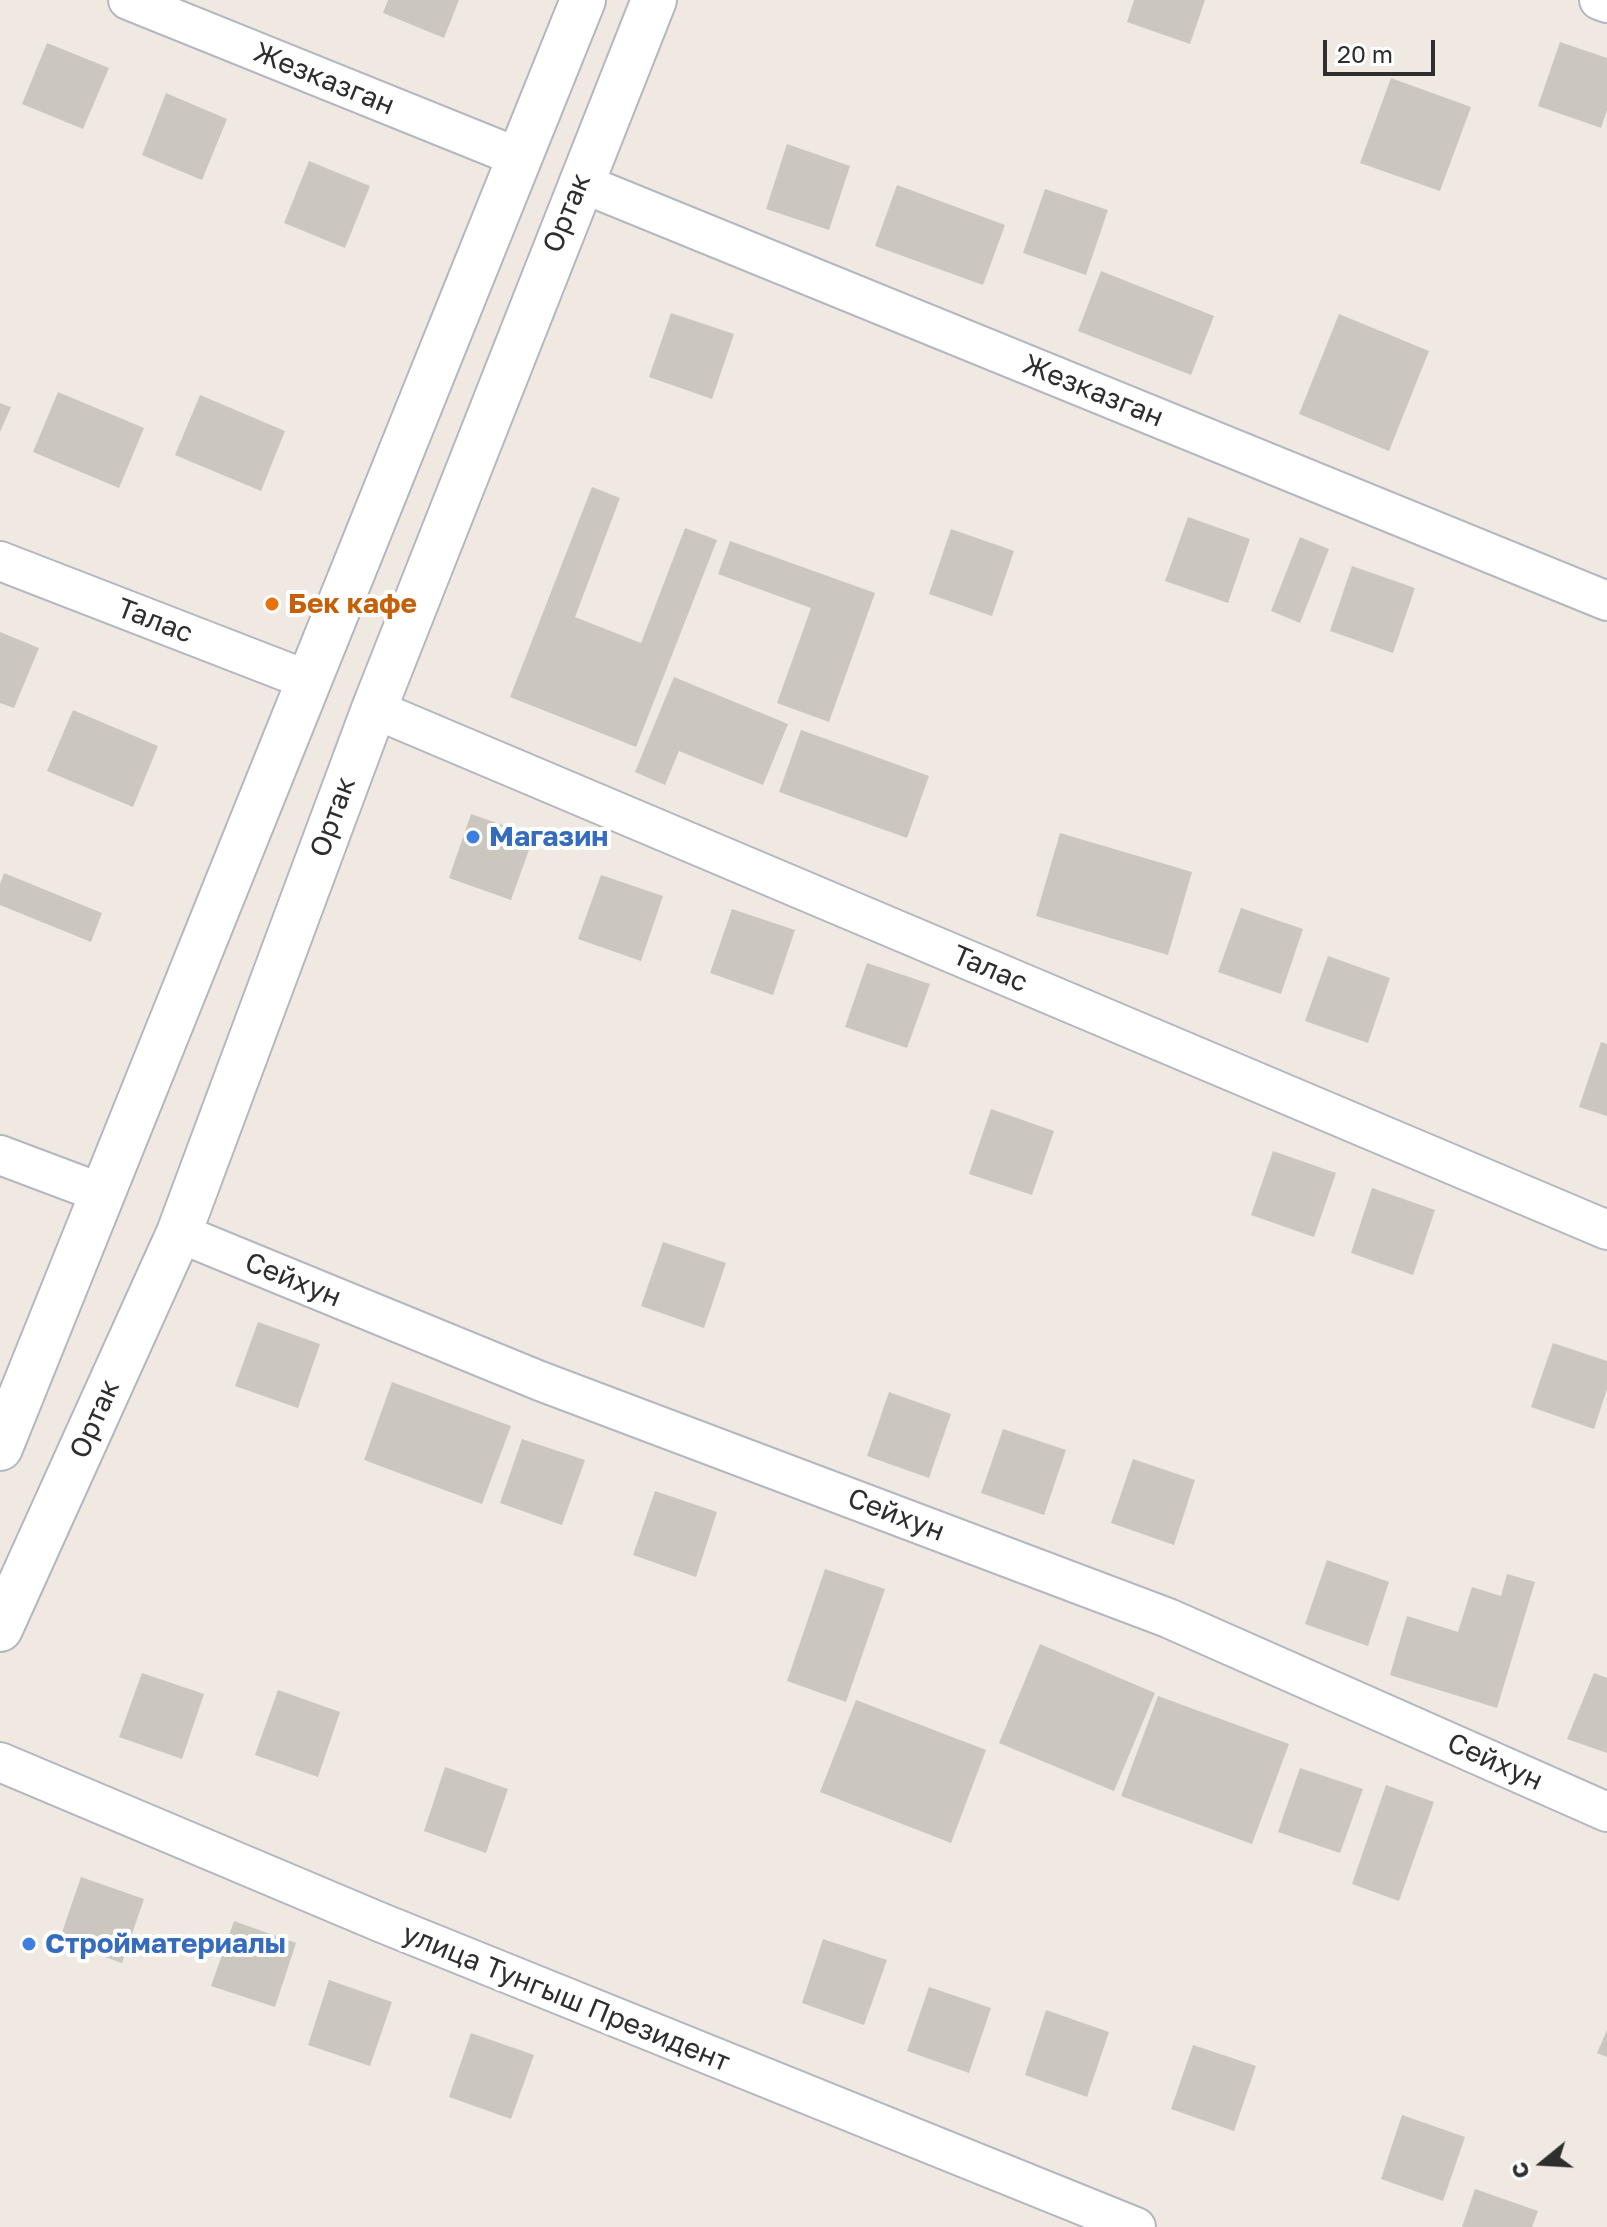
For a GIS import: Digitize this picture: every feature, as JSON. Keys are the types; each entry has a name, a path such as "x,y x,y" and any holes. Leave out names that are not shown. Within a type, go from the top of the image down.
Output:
{"street":[{"name":"Жезказган","path":"128,0 520,158"},
{"path":"0,1448 583,0"},
{"name":"Ортак","path":"0,1629 179,1233 374,709 579,182 654,0"},
{"path":"1599,0 1607,3"},
{"name":"Жезказган","path":"579,182 1607,601"},
{"name":"Талас","path":"0,561 310,681"},
{"name":"Талас","path":"374,709 1607,1230"},
{"path":"0,1155 101,1193"},
{"name":"Сейхун","path":"179,1233 540,1381 1168,1618 1607,1812"},
{"name":"улица Тунгыш Президент","path":"0,1762 382,1923 1136,2227"}],"building":[{"path":"388,0 459,0 444,38 383,13"},
{"path":"1134,0 1205,0 1190,44 1127,22"},
{"path":"1560,42 1607,58 1607,110 1601,128 1538,106"},
{"path":"47,43 109,68 83,129 22,104"},
{"path":"1391,78 1471,107 1440,191 1360,163"},
{"path":"166,93 227,119 202,180 142,155"},
{"path":"787,144 850,166 829,230 766,209"},
{"path":"309,161 370,186 345,248 284,223"},
{"path":"897,185 1005,225 983,285 875,246"},
{"path":"1045,189 1108,210 1086,275 1023,253"},
{"path":"1101,271 1214,316 1191,375 1078,331"},
{"path":"671,313 734,334 712,399 649,377"},
{"path":"1339,314 1429,351 1389,451 1299,414"},
{"path":"58,392 144,428 119,488 33,452"},
{"path":"200,395 285,431 261,491 175,455"},
{"path":"0,403 11,407 0,432"},
{"path":"592,487 620,498 575,617 641,643 685,528 717,540 636,747 510,697"},
{"path":"1188,517 1250,539 1228,603 1165,581"},
{"path":"951,529 1014,551 992,616 929,594"},
{"path":"1300,537 1329,549 1300,623 1271,611"},
{"path":"730,541 875,593 829,722 777,703 811,608 718,574"},
{"path":"1352,566 1415,588 1393,653 1330,631"},
{"path":"0,632 39,648 14,708 0,703"},
{"path":"674,677 788,724 763,785 679,751 665,785 635,772"},
{"path":"73,710 158,746 133,807 47,771"},
{"path":"801,730 929,776 907,838 779,792"},
{"path":"471,814 534,836 511,900 449,878"},
{"path":"1060,833 1192,872 1168,955 1036,916"},
{"path":"4,873 102,913 91,942 0,905 0,884"},
{"path":"601,875 663,896 641,961 578,939"},
{"path":"1241,908 1303,929 1281,994 1218,972"},
{"path":"732,909 795,930 773,995 710,973"},
{"path":"1328,956 1390,978 1368,1043 1305,1021"},
{"path":"867,963 930,984 907,1048 845,1027"},
{"path":"1601,1042 1607,1044 1607,1116 1579,1107"},
{"path":"991,1109 1054,1131 1032,1195 969,1174"},
{"path":"1273,1151 1336,1173 1314,1237 1251,1215"},
{"path":"1372,1188 1435,1210 1413,1275 1351,1253"},
{"path":"663,1242 726,1263 704,1328 641,1306"},
{"path":"258,1322 320,1344 298,1408 235,1386"},
{"path":"1553,1343 1607,1361 1607,1389 1594,1429 1531,1407"},
{"path":"392,1382 511,1426 482,1504 364,1460"},
{"path":"889,1392 951,1414 929,1478 867,1456"},
{"path":"1003,1429 1066,1450 1044,1515 981,1493"},
{"path":"522,1439 585,1460 562,1525 500,1503"},
{"path":"1133,1459 1195,1480 1174,1545 1111,1523"},
{"path":"655,1491 717,1512 696,1577 633,1555"},
{"path":"1327,1560 1389,1582 1368,1646 1305,1624"},
{"path":"825,1569 885,1589 846,1702 787,1681"},
{"path":"1507,1574 1535,1582 1497,1708 1390,1675 1407,1616 1458,1632 1472,1587 1501,1596"},
{"path":"1040,1644 1155,1693 1114,1791 999,1743"},
{"path":"142,1673 204,1694 182,1759 119,1737"},
{"path":"1594,1673 1607,1678 1607,1753 1567,1739"},
{"path":"278,1690 340,1712 318,1777 255,1755"},
{"path":"1158,1696 1289,1744 1252,1844 1121,1796"},
{"path":"856,1700 986,1750 951,1843 820,1792"},
{"path":"445,1767 508,1789 486,1853 424,1831"},
{"path":"1300,1768 1363,1789 1340,1853 1278,1832"},
{"path":"1386,1785 1434,1802 1399,1901 1352,1884"},
{"path":"81,1877 144,1899 122,1963 59,1941"},
{"path":"234,1921 296,1943 275,2007 211,1986"},
{"path":"823,1939 887,1960 864,2025 802,2003"},
{"path":"329,1980 392,2002 370,2066 308,2045"},
{"path":"929,1987 991,2008 969,2073 907,2051"},
{"path":"1046,2010 1109,2032 1087,2097 1025,2075"},
{"path":"1607,2030 1607,2057 1597,2053"},
{"path":"471,2033 534,2055 511,2119 449,2097"},
{"path":"1193,2045 1256,2066 1234,2131 1171,2109"},
{"path":"1402,2115 1465,2137 1443,2201 1381,2179"},
{"path":"1475,2189 1538,2211 1532,2227 1462,2227"}],"place":[{"name":"Бек кафе","path":"272,604"},
{"name":"Магазин","path":"473,837"},
{"name":"Стройматериалы","path":"29,1944"}]}
